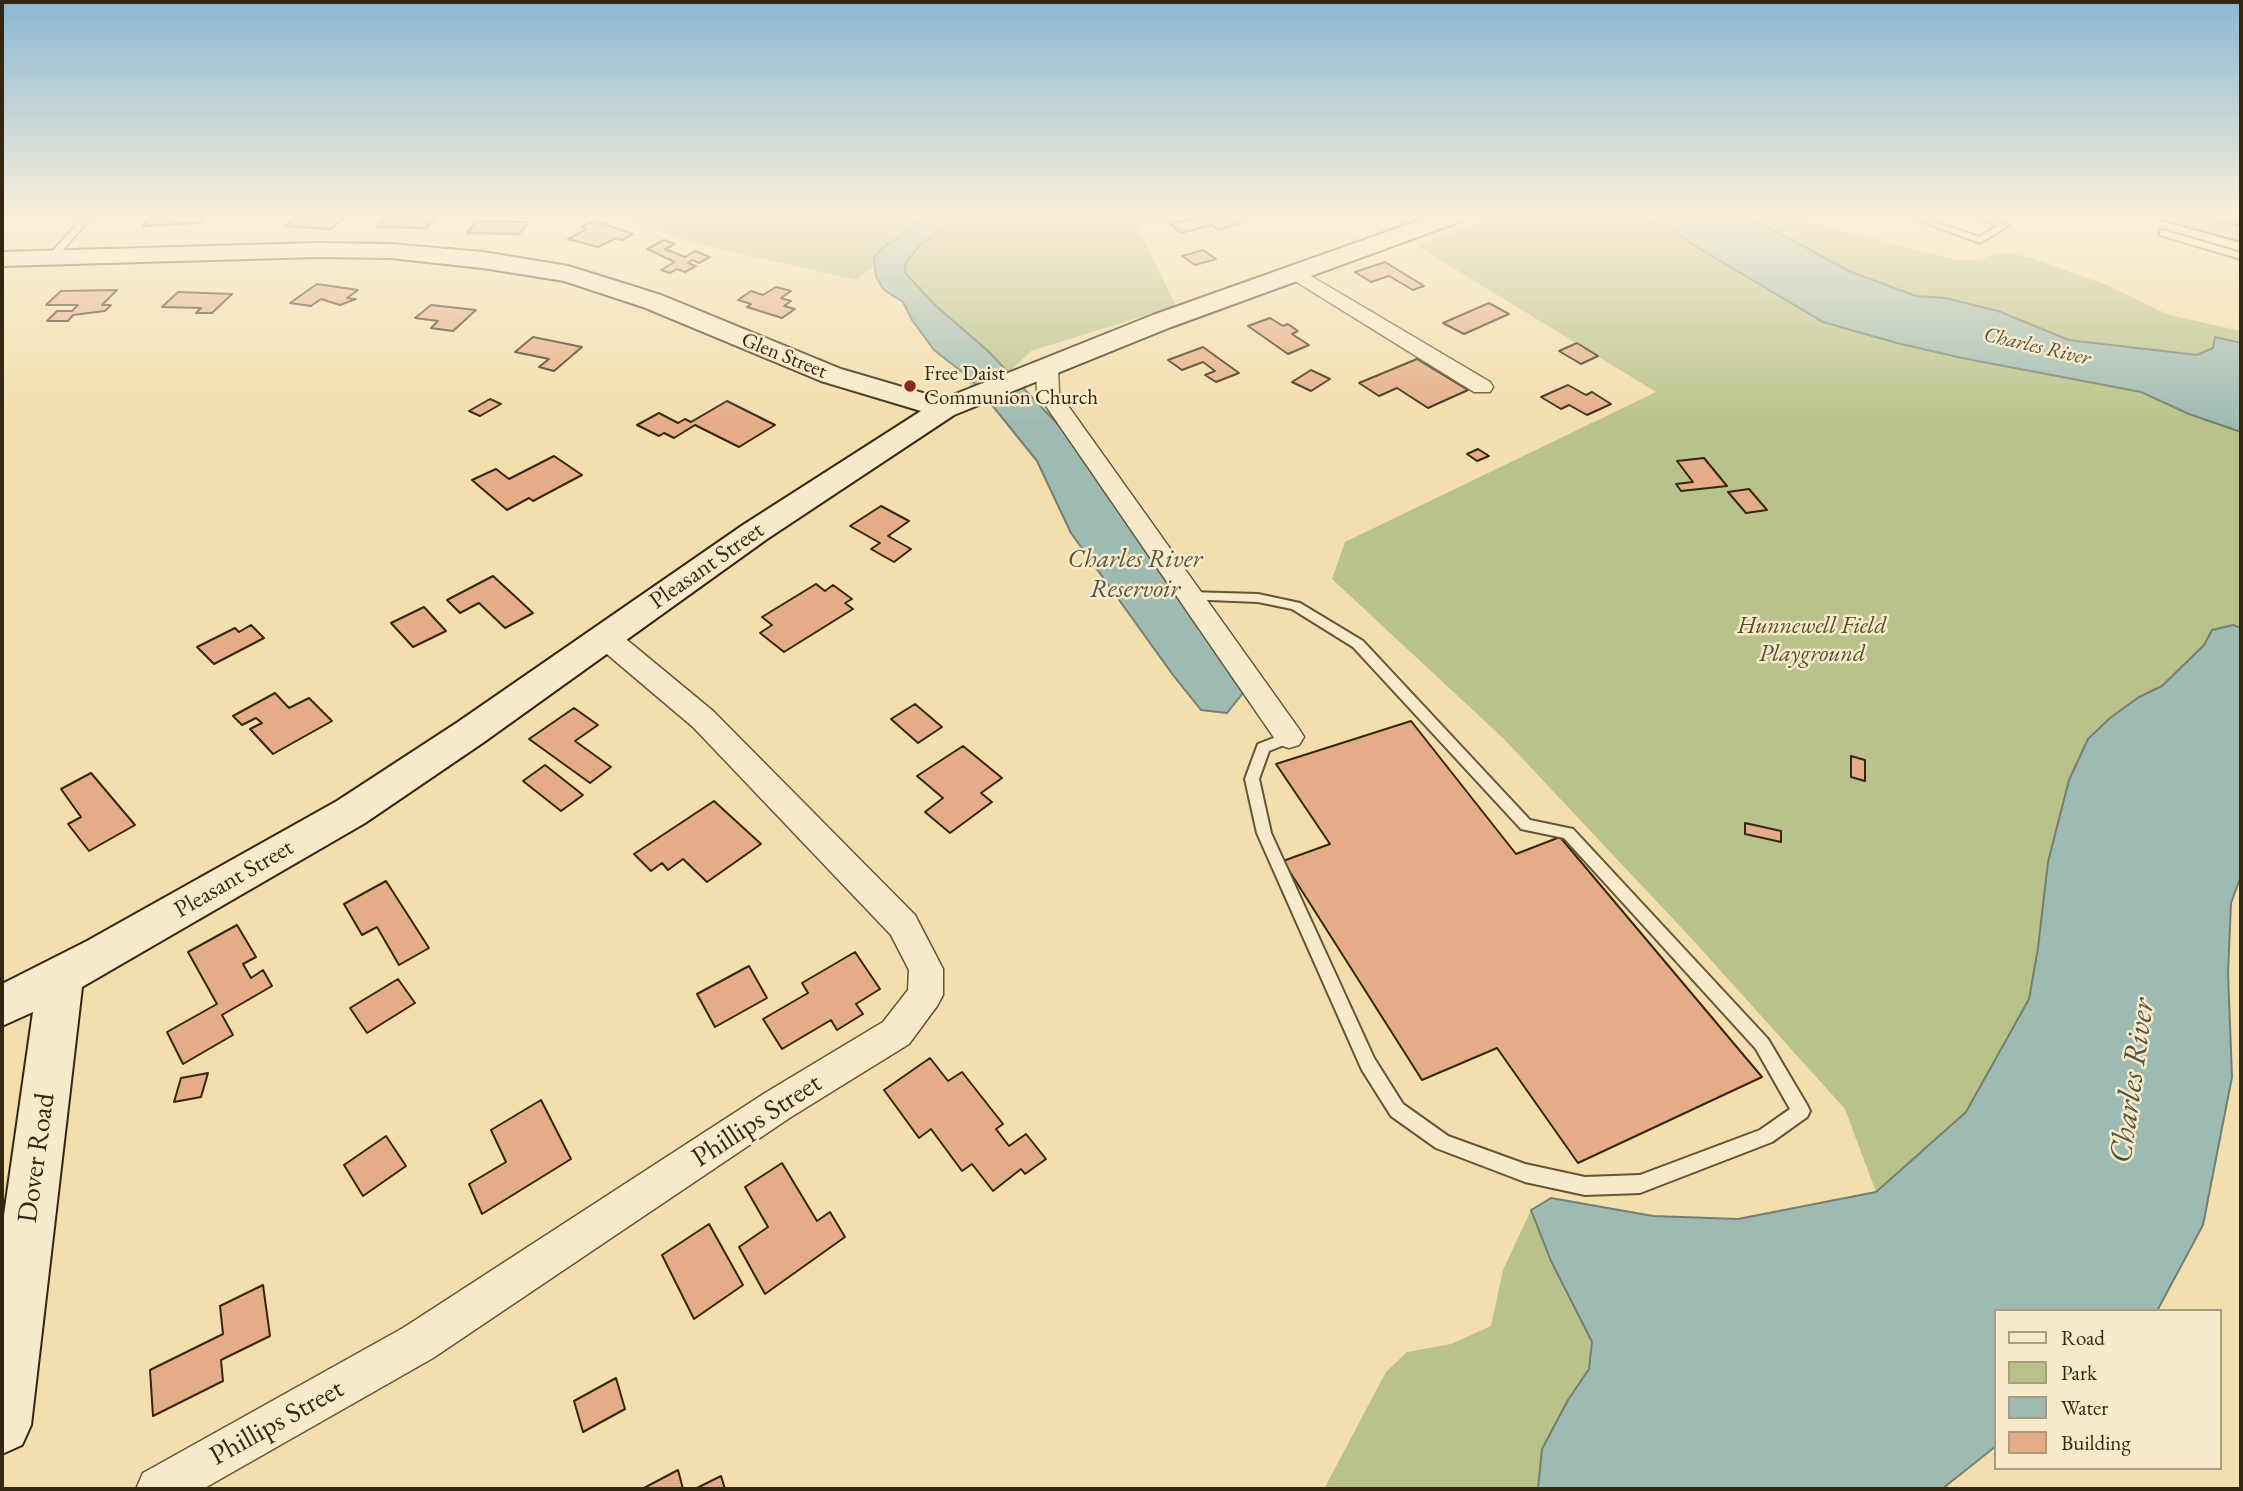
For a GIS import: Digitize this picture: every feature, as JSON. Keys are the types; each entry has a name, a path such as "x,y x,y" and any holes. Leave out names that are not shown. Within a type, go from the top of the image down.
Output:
{"main road":[{"name":"Glen Street","path":"601,285 652,301 831,375 958,403"},
{"name":"Pleasant Street","path":"2,1006 351,812 755,532 958,403 1260,285"},
{"name":"Dover Road","path":"2,1425 61,975"}],"street":[{"path":"1315,285 1482,387"},
{"path":"1047,367 1048,393 1289,737"},
{"name":"Phillips Street","path":"159,1489 418,1343 779,1105 896,1032 925,995 926,969 903,925 855,872 703,719 605,637"}],"lane":[{"path":"1189,596 1258,598 1296,606 1358,644 1526,825 1568,833 1762,1044 1801,1111 1766,1136 1640,1184 1585,1186 1525,1173 1442,1142 1397,1110 1368,1064 1264,833 1252,779 1263,748 1289,737"}],"green space":[{"path":"897,285 1166,285 1176,306 1031,351 981,400"},
{"name":"Hunnewell Field Playground","path":"1480,285 1760,285 1823,322 1962,358 2141,392 2241,432 2241,628 2233,625 2212,630 2204,645 2162,686 2139,697 2110,718 2088,739 2069,780 2048,862 2029,999 1966,1112 1876,1192 1845,1109 1692,939 1504,739 1332,579 1345,542 1656,392"},
{"path":"1885,285 2105,285 2169,315 2241,331 2241,343 2216,337 2213,348 2197,355 2069,339 1998,311 1945,298 1916,296"},
{"path":"1531,1210 1551,1261 1592,1342 1589,1369 1568,1400 1542,1449 1538,1489 1324,1489 1386,1372 1407,1352 1451,1344 1491,1326 1503,1270"}],"water":[{"name":"Charles River Reservoir","path":"881,285 916,285 936,306 987,350 1069,436 1232,660 1243,693 1227,713 1201,710 1071,533 1037,461 971,379 934,350 912,320 903,302 884,290"},
{"name":"Charles River","path":"1760,285 1885,285 1916,296 1945,298 1998,311 2069,340 2197,355 2213,348 2215,337 2241,343 2241,432 2189,414 2141,392 1962,358 1823,322"},
{"name":"Charles River","path":"2233,625 2241,628 2241,876 2231,903 2228,973 2232,1077 2203,1225 2158,1309 1994,1309 1994,1448 1942,1489 1538,1489 1542,1449 1568,1400 1589,1369 1592,1342 1551,1261 1531,1210 1551,1198 1653,1216 1738,1219 1876,1192 1966,1112 2029,999 2048,862 2069,780 2088,739 2110,718 2139,697 2162,686 2204,645 2212,630"}],"building":[{"path":"316,285 358,290 347,298 356,299 340,305 321,299 311,306 290,303"},
{"path":"1404,285 1424,286 1413,290"},
{"path":"776,287 791,291 781,298 791,301 784,306 795,309 782,318 747,307 751,304 738,300 751,291 763,295"},
{"path":"117,290 102,305 111,305 105,311 73,315 68,321 47,321 57,311 72,311 78,305 46,305 61,291"},
{"path":"178,292 232,294 212,313 196,313 201,308 162,307"},
{"path":"1489,303 1509,314 1464,334 1443,323"},
{"path":"431,305 476,310 453,331 431,328 438,321 415,318"},
{"path":"1270,318 1283,326 1288,324 1298,331 1292,334 1309,345 1288,354 1248,326"},
{"path":"533,337 582,347 554,371 539,367 549,359 515,352"},
{"path":"1577,343 1598,356 1581,364 1559,351"},
{"path":"1203,347 1239,373 1216,382 1205,375 1215,371 1203,362 1182,370 1168,360"},
{"path":"1417,359 1468,390 1428,408 1397,388 1379,396 1359,383"},
{"path":"1311,370 1330,379 1311,391 1292,382"},
{"path":"1568,385 1586,395 1592,392 1611,404 1587,415 1569,405 1561,409 1541,397"},
{"path":"490,399 501,404 480,416 469,411"},
{"path":"727,401 775,425 739,447 695,425 674,438 664,433 659,436 637,425 659,413 678,423 685,419 691,422"},
{"path":"1478,449 1489,456 1477,461 1467,454"},
{"path":"554,456 582,475 533,501 529,498 507,510 472,480 496,469 509,479"},
{"path":"1704,458 1727,486 1681,491 1676,484 1693,482 1677,461"},
{"path":"1749,489 1767,510 1746,513 1728,492"},
{"path":"881,506 909,521 888,536 911,549 894,562 871,549 880,543 850,526"},
{"path":"493,576 533,613 505,628 479,603 460,613 447,600"},
{"path":"816,584 825,591 833,585 852,599 845,603 853,609 784,652 760,633 772,625 762,617"},
{"path":"424,607 446,631 413,647 391,623"},
{"path":"251,625 264,638 214,664 197,647 235,628 239,632"},
{"path":"275,693 289,708 309,698 332,721 273,754 250,729 262,723 256,718 242,725 233,716"},
{"path":"915,704 942,727 918,743 891,719"},
{"path":"574,708 598,725 575,741 611,767 590,783 529,739"},
{"path":"1411,721 1516,854 1560,837 1762,1077 1578,1163 1497,1048 1422,1080 1283,861 1330,844 1276,764"},
{"path":"963,746 1002,778 981,793 992,802 950,833 925,812 943,798 917,776"},
{"path":"1851,756 1865,760 1865,781 1851,777"},
{"path":"545,765 583,795 561,811 523,781"},
{"path":"91,773 135,825 89,851 68,824 81,817 61,789"},
{"path":"714,801 761,844 707,882 683,859 668,870 662,863 651,871 634,854"},
{"path":"1745,823 1781,831 1781,842 1745,834"},
{"path":"386,881 429,948 399,965 377,927 362,935 344,904"},
{"path":"237,925 256,957 243,964 251,978 263,970 272,986 222,1015 233,1035 183,1064 167,1032 217,1004 188,952"},
{"path":"855,952 880,989 856,1004 863,1014 837,1030 831,1020 782,1049 763,1019 808,993 802,983"},
{"path":"749,966 767,998 715,1027 697,994"},
{"path":"398,979 415,1003 367,1033 350,1008"},
{"path":"930,1058 948,1081 962,1072 1003,1124 996,1129 1009,1146 1026,1134 1046,1159 1025,1174 1021,1169 993,1191 972,1164 962,1171 931,1129 919,1138 884,1090"},
{"path":"208,1073 201,1097 174,1102 181,1078"},
{"path":"541,1100 571,1159 482,1214 469,1184 506,1162 491,1130"},
{"path":"386,1136 406,1166 363,1196 344,1165"},
{"path":"782,1163 817,1221 830,1212 845,1237 765,1294 739,1247 768,1227 745,1187"},
{"path":"709,1224 743,1285 694,1319 662,1255"},
{"path":"263,1285 270,1336 221,1360 223,1381 153,1416 150,1370 223,1334 220,1306"},
{"path":"616,1378 625,1409 583,1432 574,1401"},
{"path":"678,1470 683,1489 642,1489"},
{"path":"721,1476 725,1489 695,1489"}],"place":[{"name":"Free Daist Communion Church","path":"910,386"}]}
